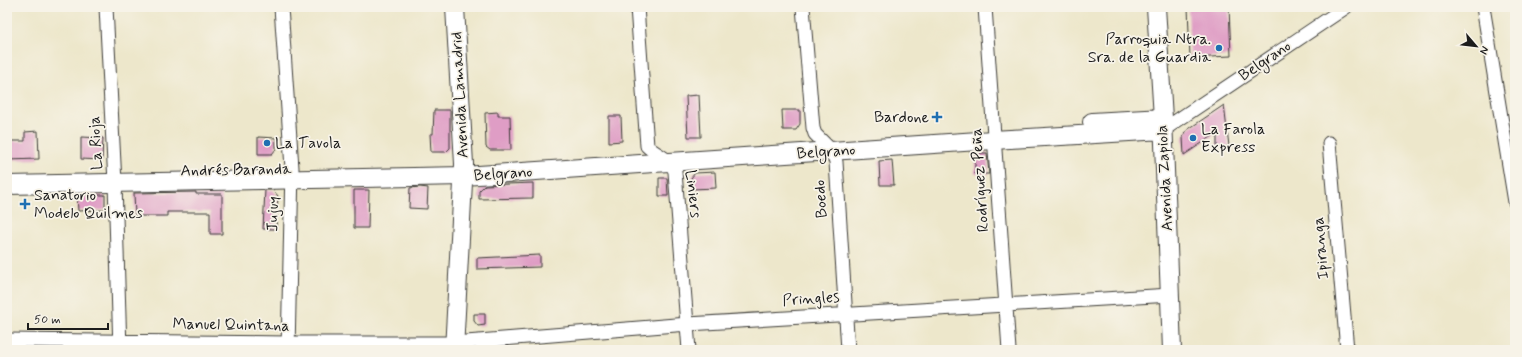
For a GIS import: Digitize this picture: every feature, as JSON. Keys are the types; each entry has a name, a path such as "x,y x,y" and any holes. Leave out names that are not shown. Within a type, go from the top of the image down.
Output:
{"main road":[{"name":"Avenida Lamadrid","path":"454,346 464,170 455,7"},
{"name":"Avenida Zapiola","path":"1156,7 1171,295 1172,350"},
{"name":"Belgrano","path":"464,170 671,163 828,146 1163,124"},
{"name":"Belgrano","path":"464,170 654,152 828,146"},
{"name":"Andrés Baranda","path":"7,185 115,178 464,170"},
{"name":"Andrés Baranda","path":"7,174 115,178"}],"street":[{"name":"La Rioja","path":"106,7 115,178 120,345"},
{"name":"Jujuy","path":"281,7 292,174 288,346"},
{"path":"637,7 646,139 648,146 654,152"},
{"name":"Boedo","path":"803,7 813,128 815,134 828,146 836,162 848,350"},
{"name":"Rodríguez Peña","path":"985,7 1009,350"},
{"name":"Belgrano","path":"1163,124 1184,116 1346,7"},
{"path":"1483,7 1515,202"},
{"name":"Ipiranga","path":"1329,143 1347,350"},
{"name":"Liniers","path":"654,152 671,163 676,172 689,350"},
{"name":"Pringles","path":"454,346 688,324 846,313 1171,295"},
{"name":"Manuel Quintana","path":"7,340 120,345 454,346"}],"building":[{"path":"1188,7 1229,7 1231,56 1190,58"},
{"path":"699,95 701,137 688,137 686,96"},
{"path":"1224,105 1229,146 1217,148 1217,133 1184,155 1183,137 1187,130"},
{"path":"434,110 450,110 450,148 446,152 431,152 430,134 433,134"},
{"path":"782,110 800,110 800,124 796,130 783,130"},
{"path":"498,112 498,116 510,116 511,150 490,150 486,147 485,113"},
{"path":"609,116 621,116 622,141 609,142"},
{"path":"38,131 39,159 7,160 7,141 25,141 25,132"},
{"path":"81,137 103,138 102,160 81,159"},
{"name":"La Tavola","path":"258,137 276,138 276,149 272,154 258,154"},
{"path":"975,153 987,153 989,174 975,174"},
{"path":"892,160 894,185 880,185 879,161"},
{"path":"715,172 716,188 692,189 691,178 695,173"},
{"path":"659,178 667,178 668,196 659,196"},
{"path":"533,183 533,198 479,199 479,191 485,185"},
{"path":"410,188 428,188 427,209 409,208"},
{"path":"265,190 273,190 278,196 276,229 263,229"},
{"path":"354,190 369,190 368,228 354,228"},
{"path":"196,192 196,194 222,194 222,234 210,234 210,212 167,212 167,216 135,216 134,193"},
{"path":"77,195 105,195 105,210 78,211"},
{"path":"540,255 540,267 477,269 477,258"},
{"path":"474,314 485,314 485,325 478,326 474,321"}],"place":[{"name":"Parroquia Ntra. Sra. de la Guardia","path":"1219,48"},
{"name":"Bardone","path":"937,117"},
{"name":"La Farola Express","path":"1193,138"},
{"name":"La Tavola","path":"267,143"},
{"name":"Sanatorio Modelo Quilmes","path":"25,204"}]}
